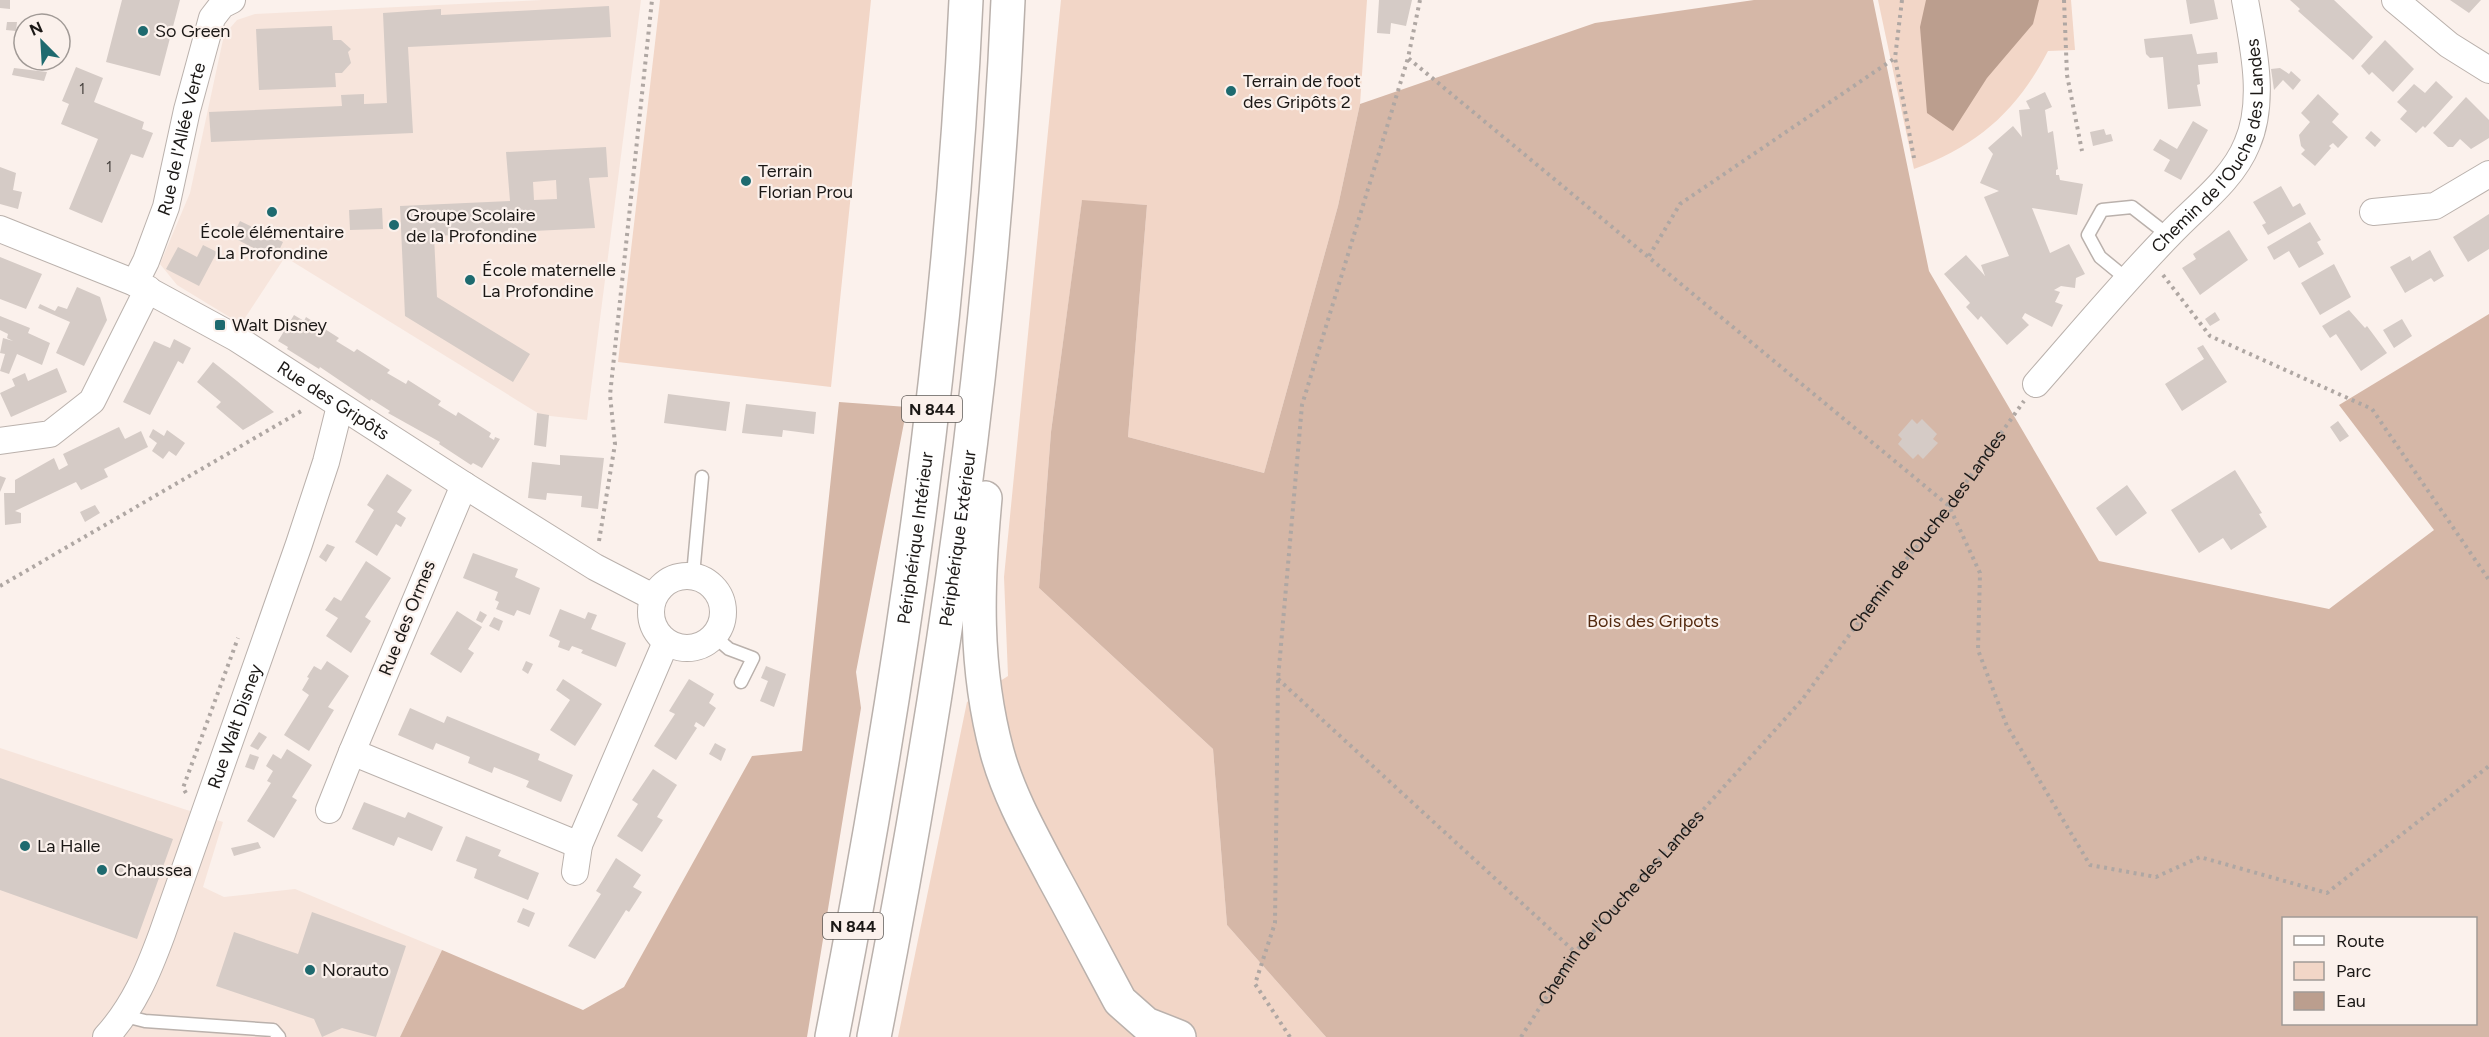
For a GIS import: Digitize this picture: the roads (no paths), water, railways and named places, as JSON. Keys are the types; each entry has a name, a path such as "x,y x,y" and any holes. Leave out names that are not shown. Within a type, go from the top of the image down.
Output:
{"highway":[{"name":"Périphérique Intérieur","path":"832,1037 874,815 912,570 943,297 966,0"},
{"name":"Périphérique Extérieur","path":"874,1037 928,746 955,567 977,387 1000,132 1008,0"},
{"path":"977,387 992,420 979,567 978,635 985,696 997,753 1022,818 1120,1001 1146,1024 1179,1037"}],"street":[{"name":"Chemin de l'Ouche des Landes","path":"2036,384 2168,236 2229,174 2247,144 2257,109 2254,49 2245,0"},
{"path":"2395,0 2449,45 2489,70"},
{"name":"Rue de l'Allée Verte","path":"0,441 50,434 92,401 141,286 146,261 166,207 187,110 212,18 220,3"},
{"path":"2373,212 2435,206 2489,174"},
{"name":"Rue des Gripôts","path":"0,229 141,286 236,338 595,567 653,597"},
{"name":"Rue Walt Disney","path":"106,1037 125,1016 146,977 326,462 334,401"},
{"name":"Rue des Ormes","path":"329,810 464,485"},
{"path":"693,575 706,580 716,589 724,609 720,628 714,636 705,644 682,648 666,642 654,629 650,612 653,597 662,585 678,576 693,575"},
{"path":"575,872 579,845 666,642"},
{"path":"352,752 579,845"}],"lane":[{"path":"2128,280 2100,257 2088,235 2102,210 2132,207 2168,236"},
{"path":"693,575 702,477"},
{"path":"714,636 729,649 753,658 741,682"},
{"path":"125,1016 146,1021 276,1034"}],"water":[{"path":"1926,0 2039,0 2033,24 1987,78 1953,131 1927,113 1920,27"}],"place":[{"name":"So Green","path":"143,31"},
{"name":"Terrain de foot des Gripôts 2","path":"1231,91"},
{"name":"Terrain Florian Prou","path":"746,181"},
{"name":"École élémentaire La Profondine","path":"272,212"},
{"name":"Groupe Scolaire de la Profondine","path":"394,225"},
{"name":"École maternelle La Profondine","path":"470,280"},
{"name":"Walt Disney","path":"220,325"},
{"name":"La Halle","path":"25,846"},
{"name":"Chaussea","path":"102,870"},
{"name":"Norauto","path":"310,970"}],"park label":[{"name":"Bois des Gripots","path":"1653,621"}]}
